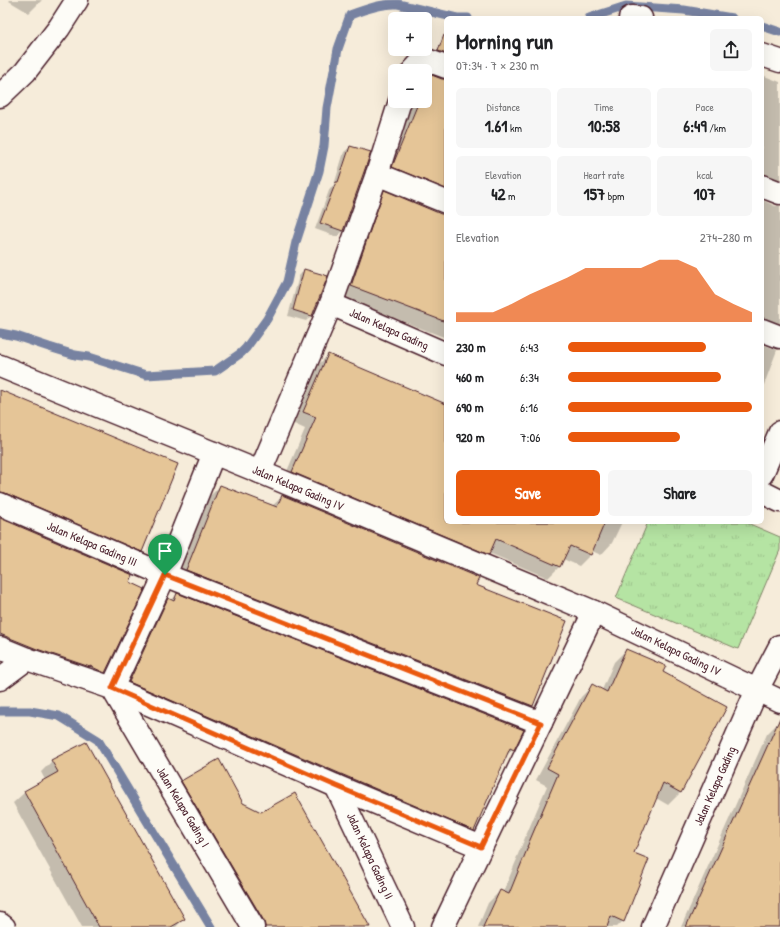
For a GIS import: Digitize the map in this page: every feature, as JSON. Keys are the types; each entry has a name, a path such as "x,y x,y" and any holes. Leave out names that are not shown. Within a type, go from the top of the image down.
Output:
{"street":[{"path":"0,96 25,72 59,28 77,0"},
{"path":"764,56 780,61"},
{"path":"432,66 444,67"},
{"path":"260,472 331,304 377,174 398,108"},
{"path":"377,174 444,201"},
{"path":"764,187 780,193"},
{"name":"Jalan Kelapa Gading","path":"331,304 444,353"},
{"path":"764,331 780,337"},
{"name":"Jalan Kelapa Gading IV","path":"0,366 260,472 594,612 780,701"},
{"path":"764,469 780,432"},
{"path":"112,688 165,575 214,453"},
{"path":"764,493 780,501"},
{"name":"Jalan Kelapa Gading III","path":"0,504 165,575 541,723"},
{"path":"443,927 594,612"},
{"name":"Jalan Kelapa Gading","path":"652,927 757,690 780,646"},
{"name":"Jalan Kelapa Gading II","path":"0,648 27,659 112,688 336,786 481,847"},
{"path":"0,679 27,659"},
{"name":"Jalan Kelapa Gading I","path":"112,688 253,927"},
{"name":"Jalan Kelapa Gading II","path":"336,786 403,927"},
{"path":"0,924 4,927"}],"green space":[{"path":"647,524 750,524 780,537 780,550 738,649 616,598"}],"building":[{"path":"444,35 444,53 438,51"},
{"path":"432,75 444,79 444,188 392,167 416,108 432,108"},
{"path":"350,146 371,152 343,231 320,223 336,182 338,182"},
{"path":"384,190 444,214 444,321 351,286"},
{"path":"304,269 328,276 312,316 293,310"},
{"path":"328,354 444,403 444,524 604,524 591,555 570,546 560,567 496,539 489,555 292,472 316,417 303,412"},
{"path":"0,390 178,464 142,552 0,492"},
{"path":"220,485 277,507 282,495 479,578 476,585 567,621 533,706 186,570"},
{"path":"0,518 133,575 130,582 145,589 105,673 90,666 37,649 0,634"},
{"path":"177,593 524,730 514,750 510,748 474,831 129,682 168,598 174,601"},
{"path":"626,649 666,666 663,672 727,707 681,793 663,783 634,853 649,859 624,922 611,916 607,927 483,927 500,890 509,894 558,774 547,768 592,684 607,692"},
{"path":"780,718 780,927 686,927 757,769"},
{"path":"86,742 185,919 171,927 99,927 24,791 58,772 51,760"},
{"path":"219,759 243,803 261,812 295,793 370,927 265,927 264,921 181,781"}],"waterway":[{"path":"0,333 16,336 75,355 89,357 146,375 215,371 241,353 267,319 287,282 296,242 319,171 324,146 327,108 338,49 350,15 380,5 398,4 449,16"},
{"path":"595,16 626,6 684,10 720,16"},
{"path":"764,27 780,32"},
{"path":"0,711 30,711 59,716 98,740 211,927"}],"route":[{"path":"165,575 541,723 481,847 336,786 112,688 165,575"}]}
